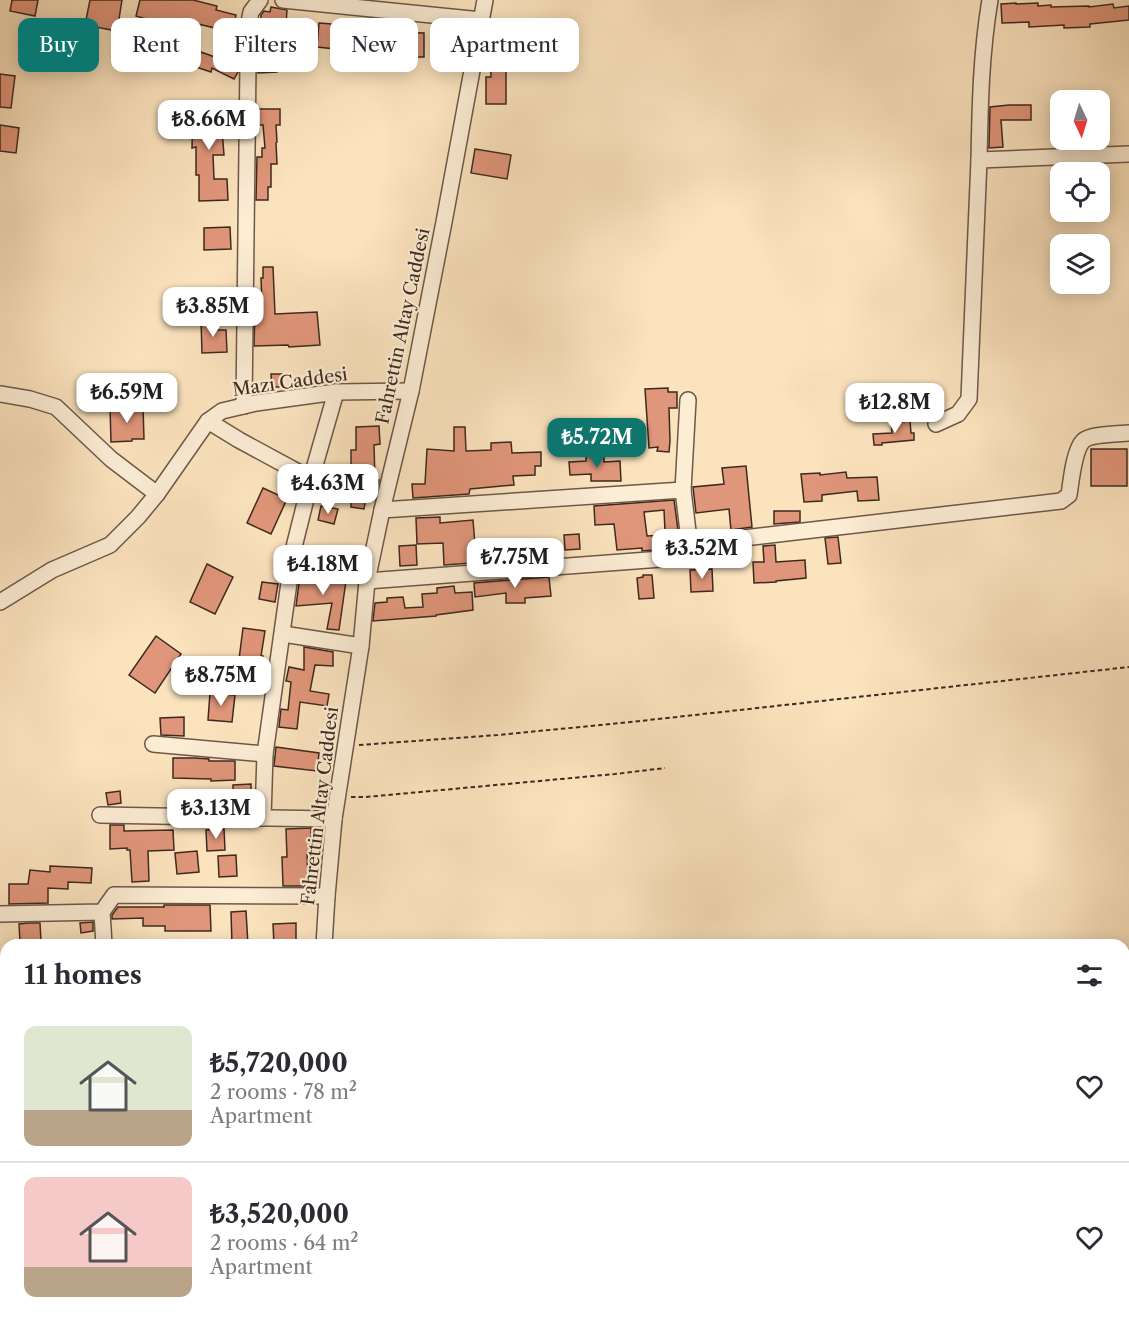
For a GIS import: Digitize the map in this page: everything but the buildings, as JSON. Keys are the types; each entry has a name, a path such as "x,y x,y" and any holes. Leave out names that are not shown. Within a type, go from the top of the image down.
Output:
{"street":[{"path":"244,406 247,32 251,12 260,0"},
{"path":"283,0 461,18"},
{"name":"Fahrettin Altay Caddesi","path":"481,18 485,0"},
{"path":"936,424 958,414 969,399 980,105 984,32 990,0"},
{"name":"Fahrettin Altay Caddesi","path":"324,939 336,797 361,646 367,581 411,391 471,72"},
{"path":"979,160 1129,154"},
{"name":"Mazı Caddesi","path":"207,421 222,411 256,403 336,392 411,391"},
{"path":"263,818 265,754 294,547 336,392"},
{"path":"0,394 30,399 56,407 111,459 157,494"},
{"path":"688,400 683,490 690,548"},
{"path":"0,602 52,570 110,545 157,494 207,421 311,479"},
{"path":"367,581 675,558 686,555 690,548 700,543 1061,501 1069,495 1072,472 1083,440 1090,437 1129,433"},
{"path":"382,510 683,490"},
{"path":"283,634 361,646"},
{"path":"153,744 265,754"},
{"path":"100,815 334,819"},
{"path":"104,939 102,912 114,895 327,896"},
{"path":"0,914 102,912"}],"path":[{"path":"345,746 609,724 1129,667"},
{"path":"336,797 366,797 665,768"}]}
